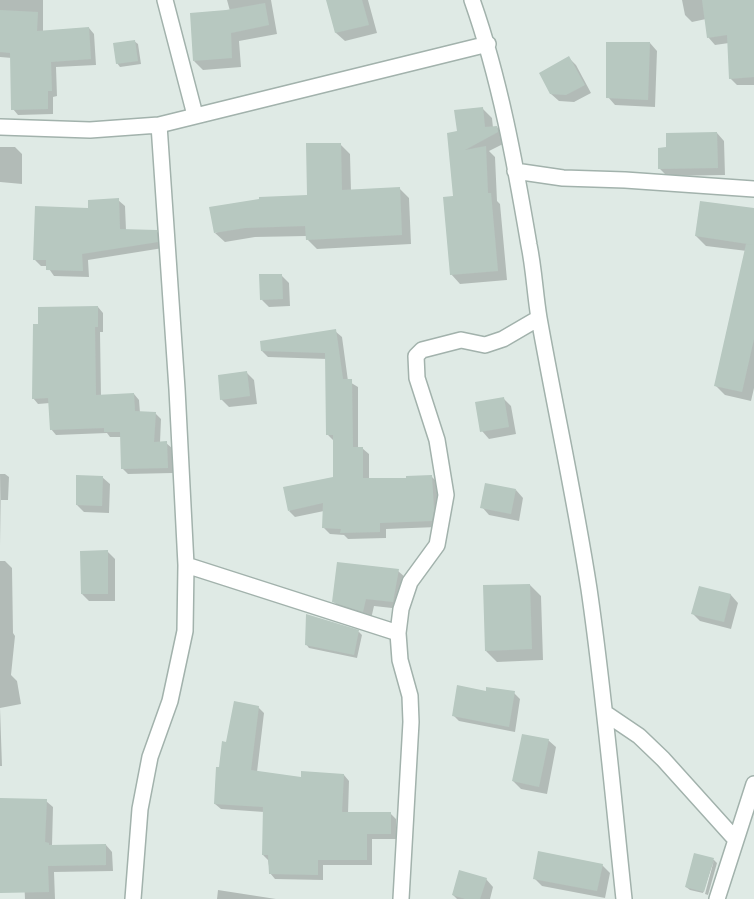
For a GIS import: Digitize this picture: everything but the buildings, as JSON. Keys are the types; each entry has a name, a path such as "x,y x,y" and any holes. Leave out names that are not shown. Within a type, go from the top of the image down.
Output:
{"street":[{"path":"165,0 195,116"},
{"path":"472,0 488,44 515,171 530,247 539,318 589,588 605,713 624,899"},
{"path":"0,127 90,130 159,125 488,44"},
{"path":"133,899 140,810 150,757 170,701 185,632 186,565 177,388 159,125"},
{"path":"515,171 563,178 625,180 754,189"},
{"path":"401,899 411,722 410,696 400,660 398,633 401,609 410,582 437,545 446,494 437,440 417,378 416,356 422,350 462,340 484,344 504,339 539,318"},
{"path":"186,565 398,633"},
{"path":"605,713 639,736 664,759 736,840"},
{"path":"717,899 754,784"}]}
